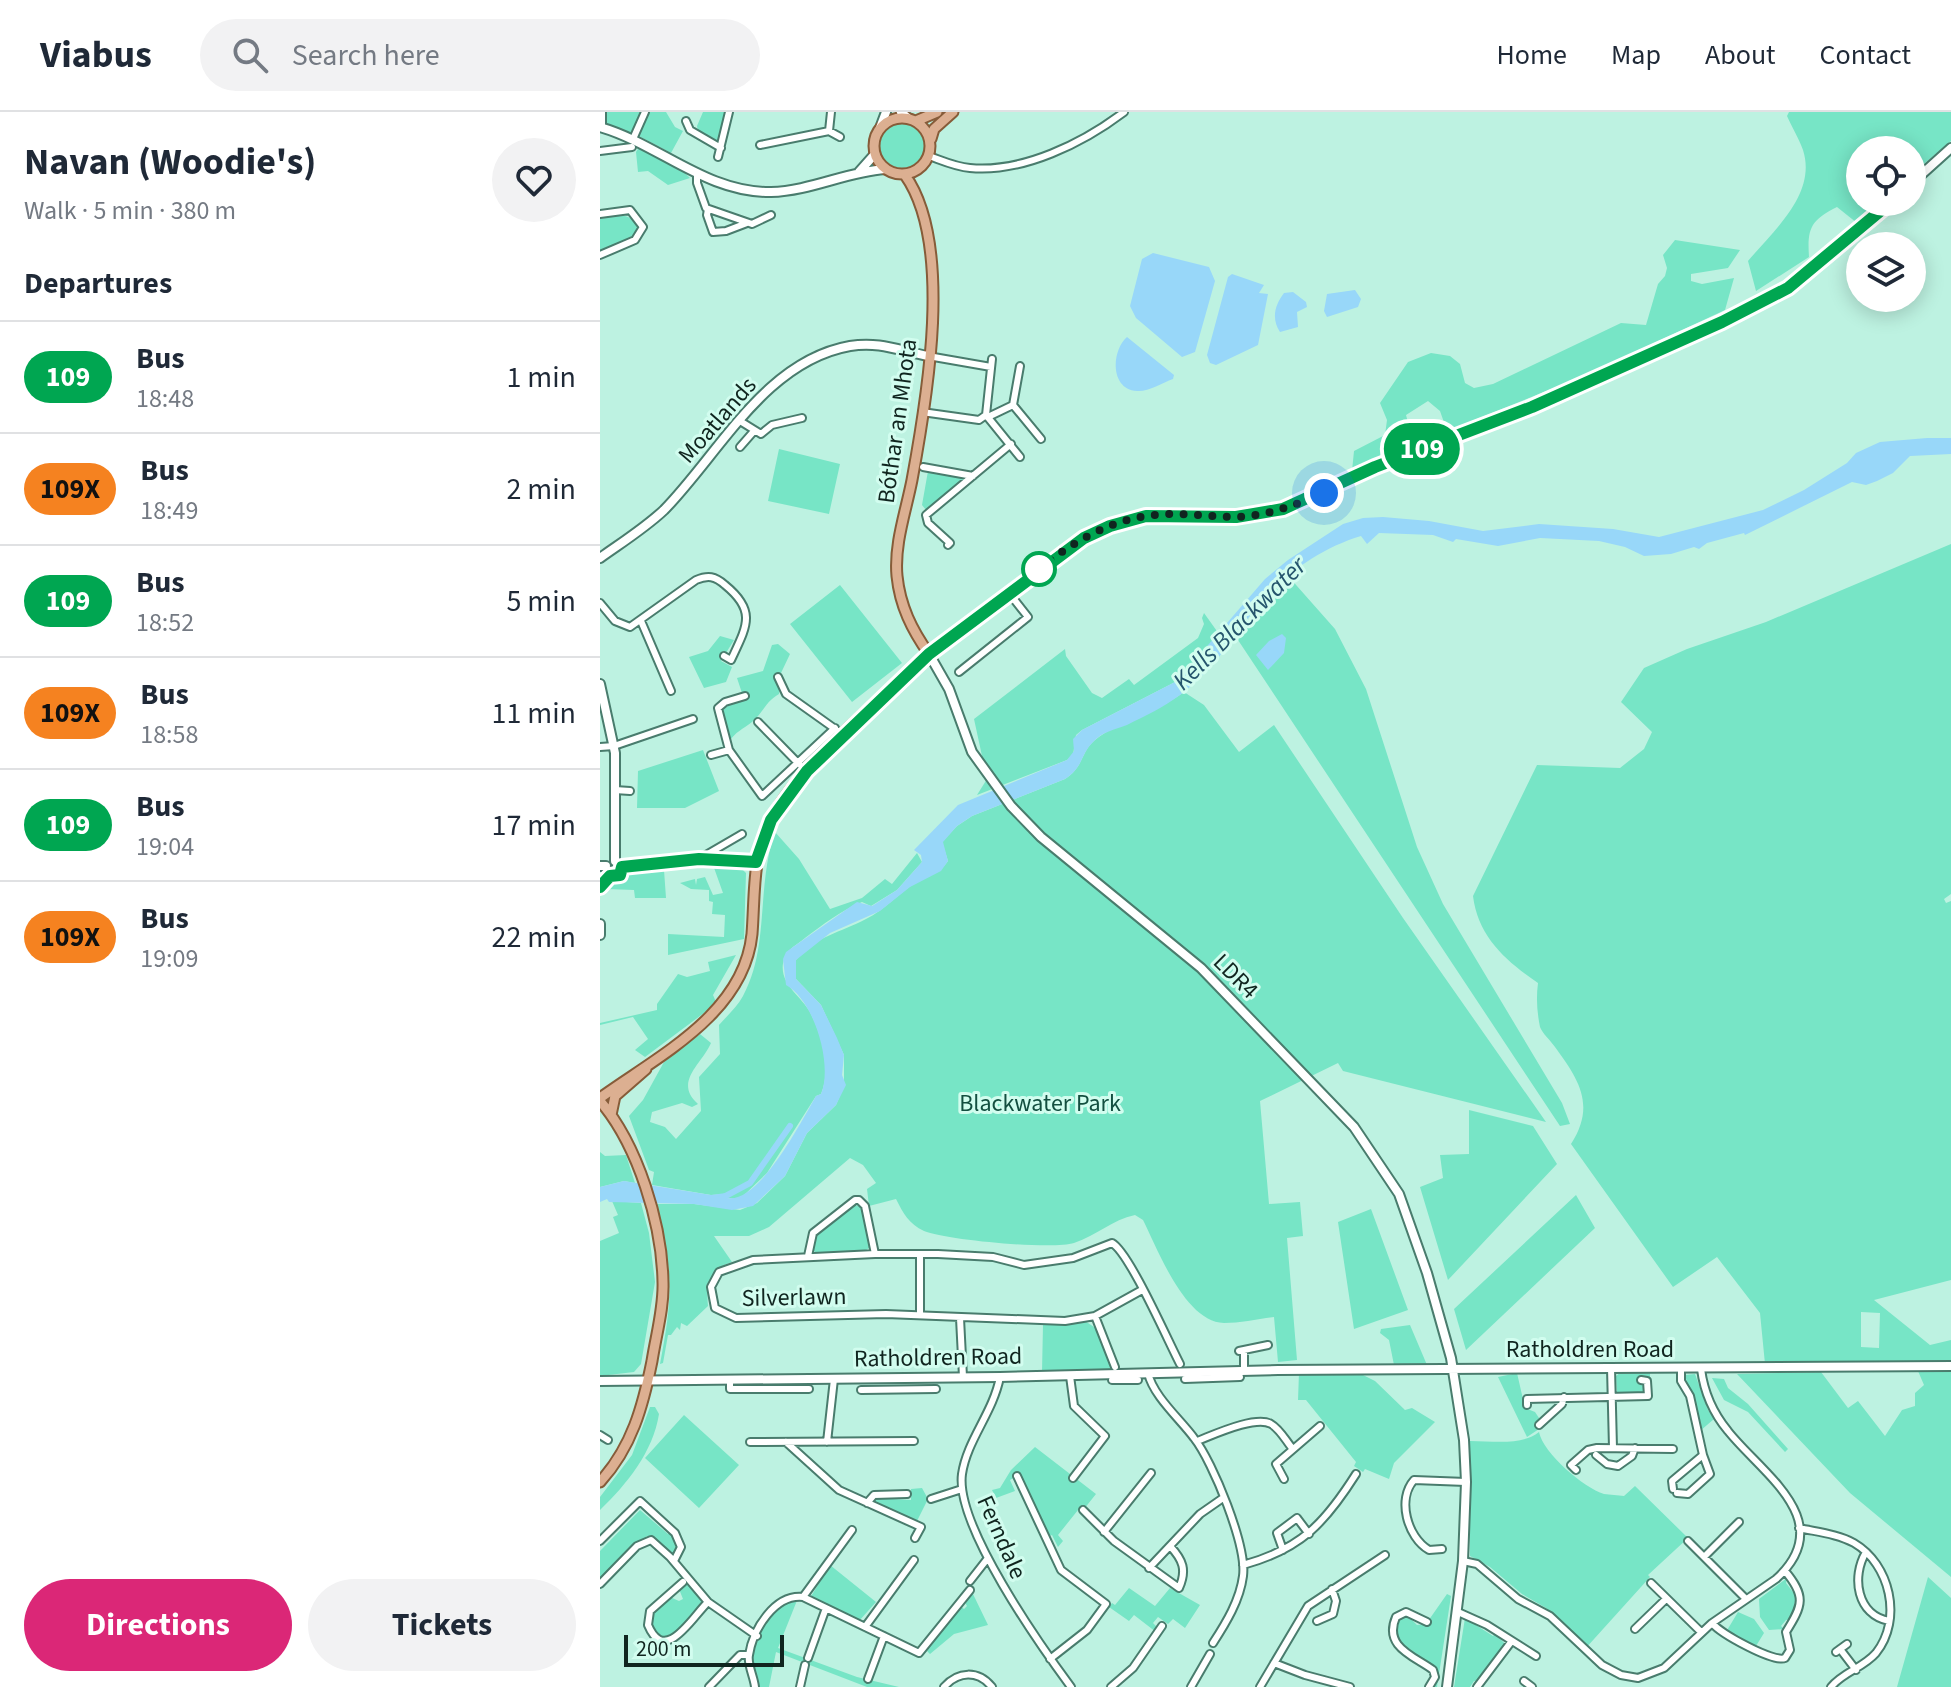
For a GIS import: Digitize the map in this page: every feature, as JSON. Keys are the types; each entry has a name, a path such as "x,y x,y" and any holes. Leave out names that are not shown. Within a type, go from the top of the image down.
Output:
{"main road":[{"path":"937,112 889,120 880,128 875,138 875,154 885,169 905,175 919,169 929,156 934,129 953,112"},
{"path":"908,117 923,126 930,142"},
{"name":"Bóthar an Mhota","path":"915,188 919,169"},
{"name":"Bóthar an Mhota","path":"905,175 915,188 927,227 933,278 922,412 896,569 907,618 929,654"},
{"path":"600,1482 626,1449 640,1413 663,1286 660,1247 640,1174 626,1137 600,1100 704,1023 733,990 749,950 756,862 771,820 807,771 929,654"},
{"path":"611,1115 615,1096 638,1079 654,1058"}],"street":[{"path":"602,112 601,127 697,174 734,187 769,192 794,190 858,172 885,169"},
{"path":"632,143 645,112"},
{"path":"718,157 729,112"},
{"path":"829,131 831,112"},
{"path":"880,128 886,112"},
{"path":"929,156 960,167 1003,167 1077,141 1124,112"},
{"path":"686,121 690,130 721,148"},
{"path":"760,145 829,131 840,137"},
{"path":"605,140 603,151 632,143"},
{"path":"1926,170 1951,148"},
{"path":"858,172 875,154"},
{"path":"697,174 713,232 761,222 771,215"},
{"path":"708,209 747,223"},
{"path":"600,214 630,210 643,227 635,240 600,255"},
{"path":"929,654 1068,548 1110,526 1157,515 1236,517 1283,509 1375,467 1572,390 1743,312 1788,288 1874,216"},
{"name":"Moatlands","path":"600,558 665,509 775,384 826,353 875,344 928,356"},
{"path":"928,356 992,363 987,416 1020,457"},
{"path":"1020,366 1013,405 1041,439"},
{"path":"922,412 974,420 1013,405"},
{"path":"740,421 761,434 779,422 802,418"},
{"path":"740,447 754,431"},
{"path":"948,545 947,539 921,518 1011,444"},
{"path":"923,467 973,476"},
{"path":"600,603 624,627 641,621 696,580 705,576 716,578 743,600 746,609 741,637 731,660 724,656"},
{"path":"959,672 1028,617 1009,593"},
{"path":"641,621 671,691"},
{"name":"LDR4","path":"929,654 949,689 972,752 1011,806 1041,837 1201,968 1354,1127 1388,1174 1403,1205 1427,1273 1454,1369 1466,1482 1468,1561 1447,1687"},
{"path":"778,677 786,694 844,736"},
{"path":"600,684 614,746 615,790 610,876 600,887"},
{"path":"745,696 725,702 718,708 729,750 762,796 835,728"},
{"path":"600,747 614,746 693,719"},
{"path":"758,722 799,764"},
{"path":"711,755 729,750"},
{"path":"615,790 630,791"},
{"path":"699,859 742,834"},
{"path":"611,865 699,859 756,862"},
{"path":"610,876 620,875 611,865"},
{"path":"600,924 600,935"},
{"name":"Silverlawn","path":"808,1256 813,1233 855,1200 865,1206 875,1254"},
{"name":"Silverlawn","path":"1142,1290 1095,1316 1065,1321 920,1314 835,1314 746,1319 728,1316 715,1308 711,1287 719,1272 726,1267 753,1260 920,1254 993,1257 1024,1265 1073,1258 1112,1243 1121,1249 1180,1364"},
{"path":"920,1254 920,1314"},
{"path":"1095,1316 1119,1374 1134,1380 1131,1390"},
{"path":"960,1318 963,1377"},
{"path":"1242,1374 1242,1351 1268,1345"},
{"name":"Ratholdren Road","path":"600,1381 1454,1369 1951,1366"},
{"path":"1611,1368 1613,1448"},
{"path":"1681,1369 1682,1384 1690,1396 1710,1474 1688,1494 1675,1491 1672,1481 1703,1455"},
{"path":"1468,1561 1518,1599 1550,1616 1592,1658 1621,1675 1638,1678 1664,1668 1712,1623 1785,1571 1796,1552 1799,1528 1793,1504 1766,1469 1728,1432 1715,1413 1706,1393 1701,1369"},
{"path":"1148,1373 1154,1386 1213,1467 1243,1565 1236,1599 1213,1643"},
{"path":"1112,1380 1119,1374"},
{"name":"Ratholdren Road","path":"1185,1379 1228,1374"},
{"path":"1070,1376 1074,1406 1105,1436 1073,1478"},
{"name":"Ferndale","path":"1000,1377 992,1407 965,1460 962,1489 988,1558 1027,1626 1071,1687"},
{"path":"896,1389 897,1378"},
{"path":"827,1442 834,1379"},
{"path":"730,1380 730,1389 809,1389"},
{"path":"1527,1405 1527,1399 1648,1396 1647,1381 1641,1380"},
{"path":"861,1390 936,1389"},
{"path":"1539,1425 1562,1404 1564,1397"},
{"path":"1197,1441 1235,1427 1264,1422 1273,1425 1292,1448"},
{"path":"1284,1479 1276,1464 1320,1426"},
{"path":"600,1435 608,1440"},
{"path":"750,1442 914,1441"},
{"path":"786,1442 839,1490 921,1527 915,1538"},
{"path":"1596,1455 1607,1464 1618,1466 1632,1456 1635,1448"},
{"path":"1576,1470 1571,1465 1588,1450 1673,1449"},
{"path":"1104,1532 1151,1473"},
{"path":"1243,1565 1283,1550 1309,1534 1327,1517 1356,1474"},
{"name":"Ferndale","path":"1017,1476 1061,1570 1106,1604 1087,1630 1050,1659"},
{"path":"1442,1549 1429,1550 1419,1542 1405,1508 1408,1489 1414,1480 1466,1482"},
{"path":"931,1499 962,1489"},
{"path":"867,1503 874,1495 907,1494"},
{"path":"1149,1568 1208,1506 1223,1498"},
{"path":"600,1541 640,1501 678,1538 680,1553 674,1561"},
{"path":"1083,1510 1104,1532 1179,1588 1184,1574 1183,1564 1170,1546"},
{"path":"1283,1550 1277,1533 1297,1518 1309,1534"},
{"path":"1704,1557 1739,1522"},
{"path":"1799,1528 1844,1538 1866,1552 1885,1580 1890,1603 1889,1621 1881,1646 1856,1670 1831,1687"},
{"path":"803,1597 852,1530"},
{"path":"600,1584 648,1540 661,1547 717,1610 757,1636"},
{"path":"1688,1541 1746,1599"},
{"path":"1866,1552 1859,1565 1858,1591 1874,1616 1889,1621"},
{"path":"1260,1687 1302,1613 1332,1589 1385,1555"},
{"path":"970,1581 988,1558"},
{"path":"865,1627 914,1560"},
{"path":"1712,1623 1722,1633 1778,1661 1788,1656 1790,1650 1786,1631 1794,1621 1801,1596 1785,1571"},
{"path":"683,1582 648,1616 649,1629 661,1640 676,1638 708,1602"},
{"path":"1651,1583 1701,1632"},
{"path":"1317,1621 1333,1614 1336,1601 1332,1589"},
{"path":"673,1590 681,1599"},
{"path":"755,1687 749,1655 769,1614 780,1602 793,1596 803,1597 916,1652 922,1652 970,1590"},
{"path":"1635,1629 1666,1599"},
{"path":"800,1687 826,1608"},
{"path":"1427,1622 1406,1612 1396,1617 1392,1630 1400,1648 1433,1670 1435,1677 1429,1687"},
{"path":"1458,1612 1487,1625 1532,1656"},
{"path":"1111,1687 1128,1674 1162,1626"},
{"path":"868,1679 884,1636"},
{"path":"1477,1687 1511,1642"},
{"path":"1841,1649 1856,1670"},
{"path":"1191,1687 1210,1654"},
{"path":"709,1687 740,1655 749,1655"},
{"path":"1274,1663 1350,1687"},
{"path":"944,1687 957,1676 970,1674 985,1679 992,1687"},
{"path":"1304,1687 1305,1675"},
{"path":"1524,1681 1532,1687"}],"green space":[{"path":"605,112 642,112 630,134 605,125"},
{"path":"649,112 666,112 675,127 683,131 671,153 639,136"},
{"path":"703,112 725,112 718,142 698,131"},
{"path":"1789,112 1951,112 1951,141 1926,162 1926,136 1846,136 1846,214 1837,207 1821,216 1810,232 1809,257 1756,291 1748,261 1781,224 1804,182 1806,166 1803,150 1787,116"},
{"path":"902,122 919,128 925,145 919,162 902,168 885,162 879,145 885,128"},
{"path":"639,147 690,178 668,185 648,171 638,172 636,152"},
{"path":"619,215 633,220 637,234 600,252 600,219"},
{"path":"1848,216 1865,216 1857,223"},
{"path":"1675,240 1740,250 1728,268 1691,274 1691,281 1702,284 1734,278 1725,310 1579,378 1447,431 1440,411 1428,401 1406,415 1414,445 1352,471 1354,451 1385,435 1387,420 1380,403 1408,362 1431,353 1450,356 1460,364 1465,383 1474,388 1493,384 1621,323 1646,325 1658,284 1667,268 1663,255"},
{"path":"779,449 840,464 829,514 768,501"},
{"path":"928,471 965,478 926,510 922,505"},
{"path":"1951,544 1951,894 1944,899 1946,903 1951,901 1951,1280 1874,1300 1930,1345 1951,1340 1951,1362 1765,1364 1760,1313 1717,1257 1673,1287 1571,1144 1582,1117 1581,1093 1571,1071 1540,1027 1538,983 1495,947 1476,911 1473,896 1537,765 1620,768 1644,749 1652,732 1621,702 1644,668 1687,649 1766,622","holes":["1861,1312 1880,1313 1879,1348 1861,1347"]},
{"path":"1289,577 1335,629 1366,689 1417,847 1443,904 1562,1103 1570,1124 1560,1126 1236,637 1267,596"},
{"path":"840,585 902,663 852,702 790,624"},
{"path":"1204,613 1219,634 1177,681 1082,730 1076,735 1073,755 1067,760 977,795 987,779 974,719 1065,649 1066,656 1092,693 1102,698 1129,679 1134,685 1198,638 1204,624"},
{"path":"720,636 734,640 721,661 732,667 726,682 704,688 689,657 708,651"},
{"path":"778,644 790,654 781,673 773,677 780,685 779,694 729,742 721,708 749,699 747,692 742,693 737,678 763,671 772,645"},
{"name":"Blackwater Park","path":"1184,692 1204,705 1239,752 1274,725 1403,918 1546,1122 1343,1071 1338,1063 1260,1101 1269,1204 1300,1202 1303,1236 1287,1238 1297,1360 1278,1362 1274,1317 1224,1323 1210,1320 1197,1311 1174,1282 1143,1220 1135,1215 1082,1240 1062,1245 954,1238 924,1231 914,1225 896,1199 869,1206 867,1189 876,1183 863,1165 850,1158 769,1227 749,1236 714,1236 732,1262 718,1269 711,1278 708,1306 687,1326 681,1323 680,1330 677,1327 668,1335 663,1363 660,1364 670,1284 666,1248 655,1204 694,1204 740,1210 757,1203 785,1176 807,1133 836,1105 844,1086 844,1055 821,1005 796,979 796,960 812,945 872,915 912,885 941,869 948,861 942,842 957,826 972,816 1065,779 1076,769 1095,740"},
{"path":"703,750 719,791 685,808 637,808 638,771"},
{"path":"775,832 799,859 830,909 862,898 885,879 892,884 917,853 922,862 897,890 871,906 862,902 839,914 785,955 784,975 814,1021 822,1042 826,1074 821,1094 816,1096 767,1173 740,1199 726,1198 725,1194 711,1195 652,1185 654,1172 649,1170 629,1116 643,1100 664,1062 700,1034 711,1043 689,1081 691,1096 698,1104 692,1107 682,1103 652,1112 650,1122 665,1127 676,1139 701,1111 699,1077 720,1054 719,1025 743,996 757,957 769,852"},
{"path":"713,865 741,868 746,873 744,939 668,955 668,934 724,937 725,915 712,914 713,902 709,901 709,890 691,889 680,883 695,879 696,885 697,879 705,877 713,895 723,893"},
{"path":"664,870 666,898 635,898 634,890 606,889 632,873"},
{"path":"736,955 713,995 716,1002 712,1007 645,1057 635,1050 648,1039 633,1017 600,1025 657,1010 657,1004 678,974 687,977 710,971 708,962"},
{"path":"1469,1110 1533,1126 1557,1164 1448,1280 1420,1187 1443,1178 1440,1155 1469,1154"},
{"path":"600,1152 605,1156 626,1155 635,1183 624,1181 600,1187"},
{"path":"1576,1195 1595,1228 1466,1350 1454,1309"},
{"path":"612,1201 641,1203 649,1233 655,1282 641,1364 634,1372 600,1376 600,1241 619,1233 613,1217 618,1215"},
{"path":"851,1205 860,1206 863,1210 870,1247 865,1251 819,1254 812,1250 816,1234"},
{"path":"1371,1209 1408,1310 1354,1329 1338,1222"},
{"path":"1085,1321 1097,1329 1113,1369 1042,1372 1043,1325"},
{"path":"1410,1325 1427,1365 1394,1365 1389,1340 1380,1333 1381,1329"},
{"path":"1918,1371 1951,1371 1951,1577 1850,1493 1737,1374 1821,1372 1848,1408 1858,1401 1885,1436 1902,1410 1915,1406 1915,1393 1924,1385"},
{"path":"1621,1372 1650,1373 1650,1377 1640,1377 1645,1390 1643,1393 1617,1393 1616,1376"},
{"path":"1299,1373 1361,1374 1375,1381 1405,1410 1412,1408 1435,1422 1394,1463 1389,1479 1365,1469 1363,1472 1354,1466 1356,1462 1306,1400 1298,1400"},
{"path":"1517,1373 1525,1408 1535,1412 1541,1421 1534,1423 1539,1429 1527,1437 1498,1377"},
{"path":"1695,1374 1714,1419 1700,1431 1685,1375"},
{"path":"1712,1378 1724,1379 1728,1388 1748,1404 1788,1449 1785,1452 1748,1412 1724,1400"},
{"path":"650,1407 655,1407 659,1414 645,1454 629,1478 600,1510 600,1497 632,1455"},
{"path":"684,1415 739,1465 699,1508 645,1458"},
{"path":"1539,1432 1548,1450 1586,1485 1604,1494 1624,1496 1635,1486 1688,1538 1648,1575 1650,1577 1585,1649 1546,1608 1470,1556 1470,1441 1516,1441"},
{"path":"1035,1447 1096,1494 1058,1535 1063,1541 1058,1547 1052,1535 1047,1537 1019,1475 1010,1480 1015,1491 996,1498 992,1490 1000,1488 1011,1470"},
{"path":"922,1488 928,1499 916,1523 871,1501 875,1498 911,1500 911,1489"},
{"path":"640,1510 668,1534 671,1532 679,1547 673,1554 656,1539 647,1536 600,1579 600,1551"},
{"path":"830,1565 876,1602 859,1621 810,1598"},
{"path":"1928,1577 1951,1598 1951,1687 1897,1687"},
{"path":"1787,1578 1786,1583 1793,1592 1797,1590 1792,1619 1781,1626 1784,1629 1769,1630 1760,1617 1759,1599"},
{"path":"688,1583 702,1600 700,1606 677,1635 665,1638 655,1633 649,1622 654,1611 670,1597 679,1601 683,1599 679,1589"},
{"path":"1129,1588 1155,1606 1170,1588 1200,1605 1185,1628 1173,1619 1168,1624 1158,1617 1153,1623 1158,1628 1156,1632 1134,1615 1129,1621 1109,1607 1112,1603 1115,1605"},
{"path":"972,1592 988,1625 954,1634 930,1654 927,1651 937,1633 960,1606 964,1609 967,1606 964,1601"},
{"path":"1447,1594 1451,1596 1437,1687 1432,1687 1437,1671 1397,1641 1397,1620 1407,1615 1417,1625 1426,1624"},
{"path":"798,1598 778,1648 857,1677 899,1687 867,1687 776,1652 769,1687 757,1687 751,1659 758,1637 774,1613"},
{"path":"1738,1612 1754,1619 1764,1633 1756,1646 1726,1632"},
{"path":"1465,1618 1493,1636 1495,1633 1505,1644 1477,1682 1474,1681 1470,1687 1454,1687"}],"water":[{"path":"1153,253 1209,267 1215,281 1195,352 1182,357 1136,318 1130,306 1142,259"},
{"path":"1232,274 1264,285 1259,293 1268,294 1258,345 1216,365 1210,363 1207,355 1228,277"},
{"path":"1355,290 1361,299 1358,307 1327,317 1324,311 1327,294"},
{"path":"1293,292 1306,302 1307,307 1297,312 1298,327 1280,332 1275,317 1276,307 1284,293"},
{"path":"1127,337 1174,375 1173,379 1141,391 1128,389 1122,384 1116,360"},
{"name":"Kells Blackwater","path":"1951,438 1951,454 1910,456 1893,473 1877,481 1866,485 1852,482 1745,535 1707,543 1699,549 1694,547 1671,554 1644,556 1625,547 1599,541 1540,538 1498,546 1456,539 1453,542 1433,535 1379,533 1367,544 1361,536 1330,548 1275,587 1211,667 1180,695 1147,715 1097,738 1076,770 1065,779 972,816 957,826 943,842 948,861 941,871 910,887 880,911 830,933 796,960 796,979 821,1005 844,1055 842,1075 846,1085 836,1105 807,1133 785,1176 753,1206 732,1210 694,1204 609,1202 607,1199 600,1202 600,1187 624,1181 711,1195 726,1193 727,1198 739,1196 752,1188 778,1159 816,1096 821,1094 824,1082 823,1051 813,1019 796,993 786,985 783,959 786,952 857,902 872,906 897,890 922,862 921,855 914,850 958,805 1067,760 1074,751 1073,739 1082,730 1177,681 1265,579 1343,524 1363,518 1383,517 1429,521 1483,531 1539,524 1613,529 1659,537 1763,510 1804,490 1847,463 1856,453 1880,442"},
{"path":"1282,634 1286,638 1284,653 1268,670 1256,655 1269,641"}],"waterway":[{"path":"720,1199 750,1183 790,1126"}],"bus line":[{"name":"109","path":"600,887 610,876 615,878 620,875 622,867 699,859 756,862 771,820 807,771 929,654 1042,566 1095,532 1146,516 1251,516 1300,503 1375,467 1572,390 1756,306 1814,269 1875,216"}],"route":[{"path":"1039,569 1095,532 1134,519 1177,514 1251,516 1283,509 1324,493"}]}
